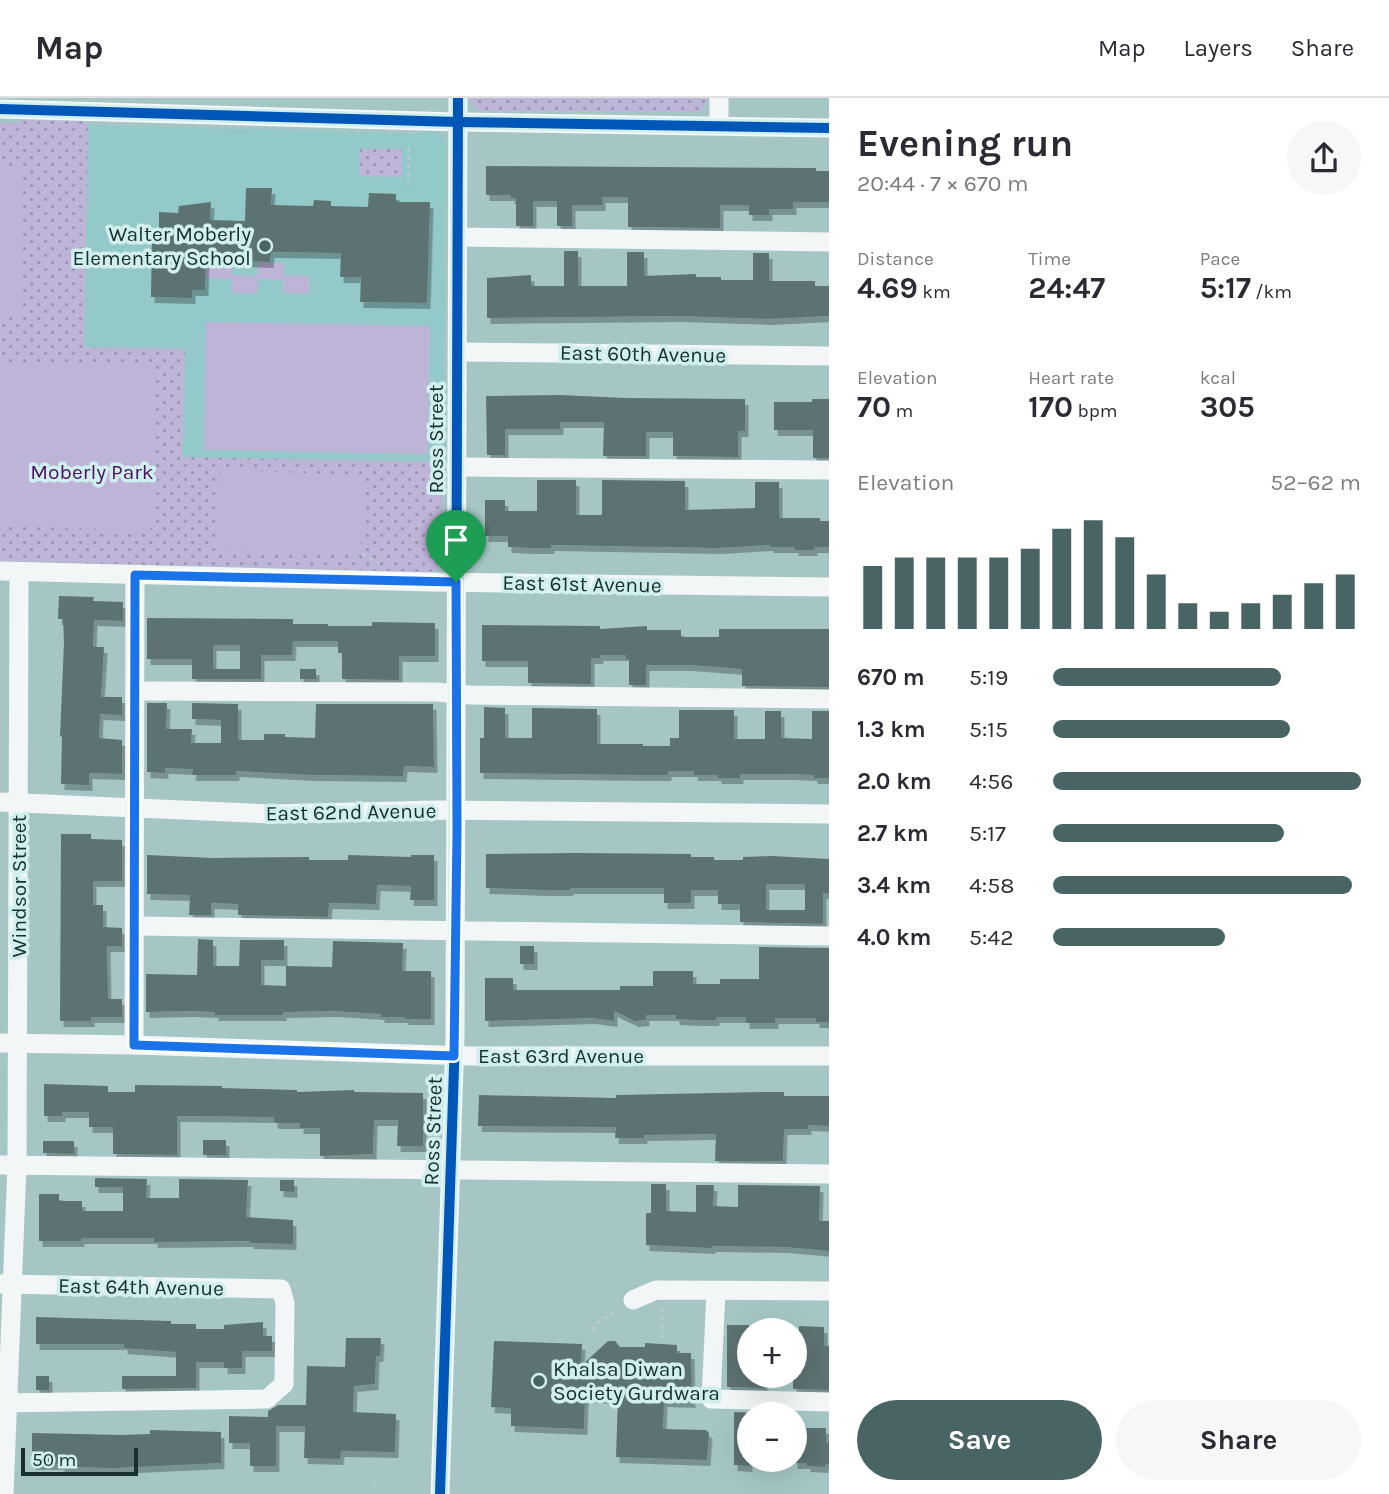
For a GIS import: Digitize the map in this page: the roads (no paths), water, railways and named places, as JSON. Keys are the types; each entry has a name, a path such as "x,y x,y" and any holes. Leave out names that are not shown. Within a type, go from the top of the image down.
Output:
{"street":[{"name":"Ross Street","path":"440,1494 454,1056 458,98"},
{"path":"719,98 719,126"},
{"path":"0,109 55,104 458,122 829,128"},
{"path":"458,237 829,242"},
{"name":"East 60th Avenue","path":"457,352 829,356"},
{"path":"456,467 829,470"},
{"name":"East 61st Avenue","path":"10,572 829,587"},
{"name":"Windsor Street","path":"4,1494 10,572"},
{"path":"134,1045 135,575"},
{"path":"135,691 829,699"},
{"name":"East 62nd Avenue","path":"10,802 271,814 457,810 829,814"},
{"path":"135,926 829,936"},
{"name":"East 63rd Avenue","path":"9,1044 134,1045 454,1056 829,1056"},
{"path":"8,1165 829,1174"},
{"name":"East 64th Avenue","path":"5,1403 267,1399 284,1384 285,1303 281,1289 6,1285"},
{"path":"633,1300 656,1290 829,1291"},
{"path":"716,1291 711,1399 829,1402"}],"place":[{"name":"Walter Moberly Elementary School","path":"265,246"},
{"name":"Khalsa Diwan Society Gurdwara","path":"539,1381"}],"park label":[{"name":"Moberly Park","path":"92,472"}]}
